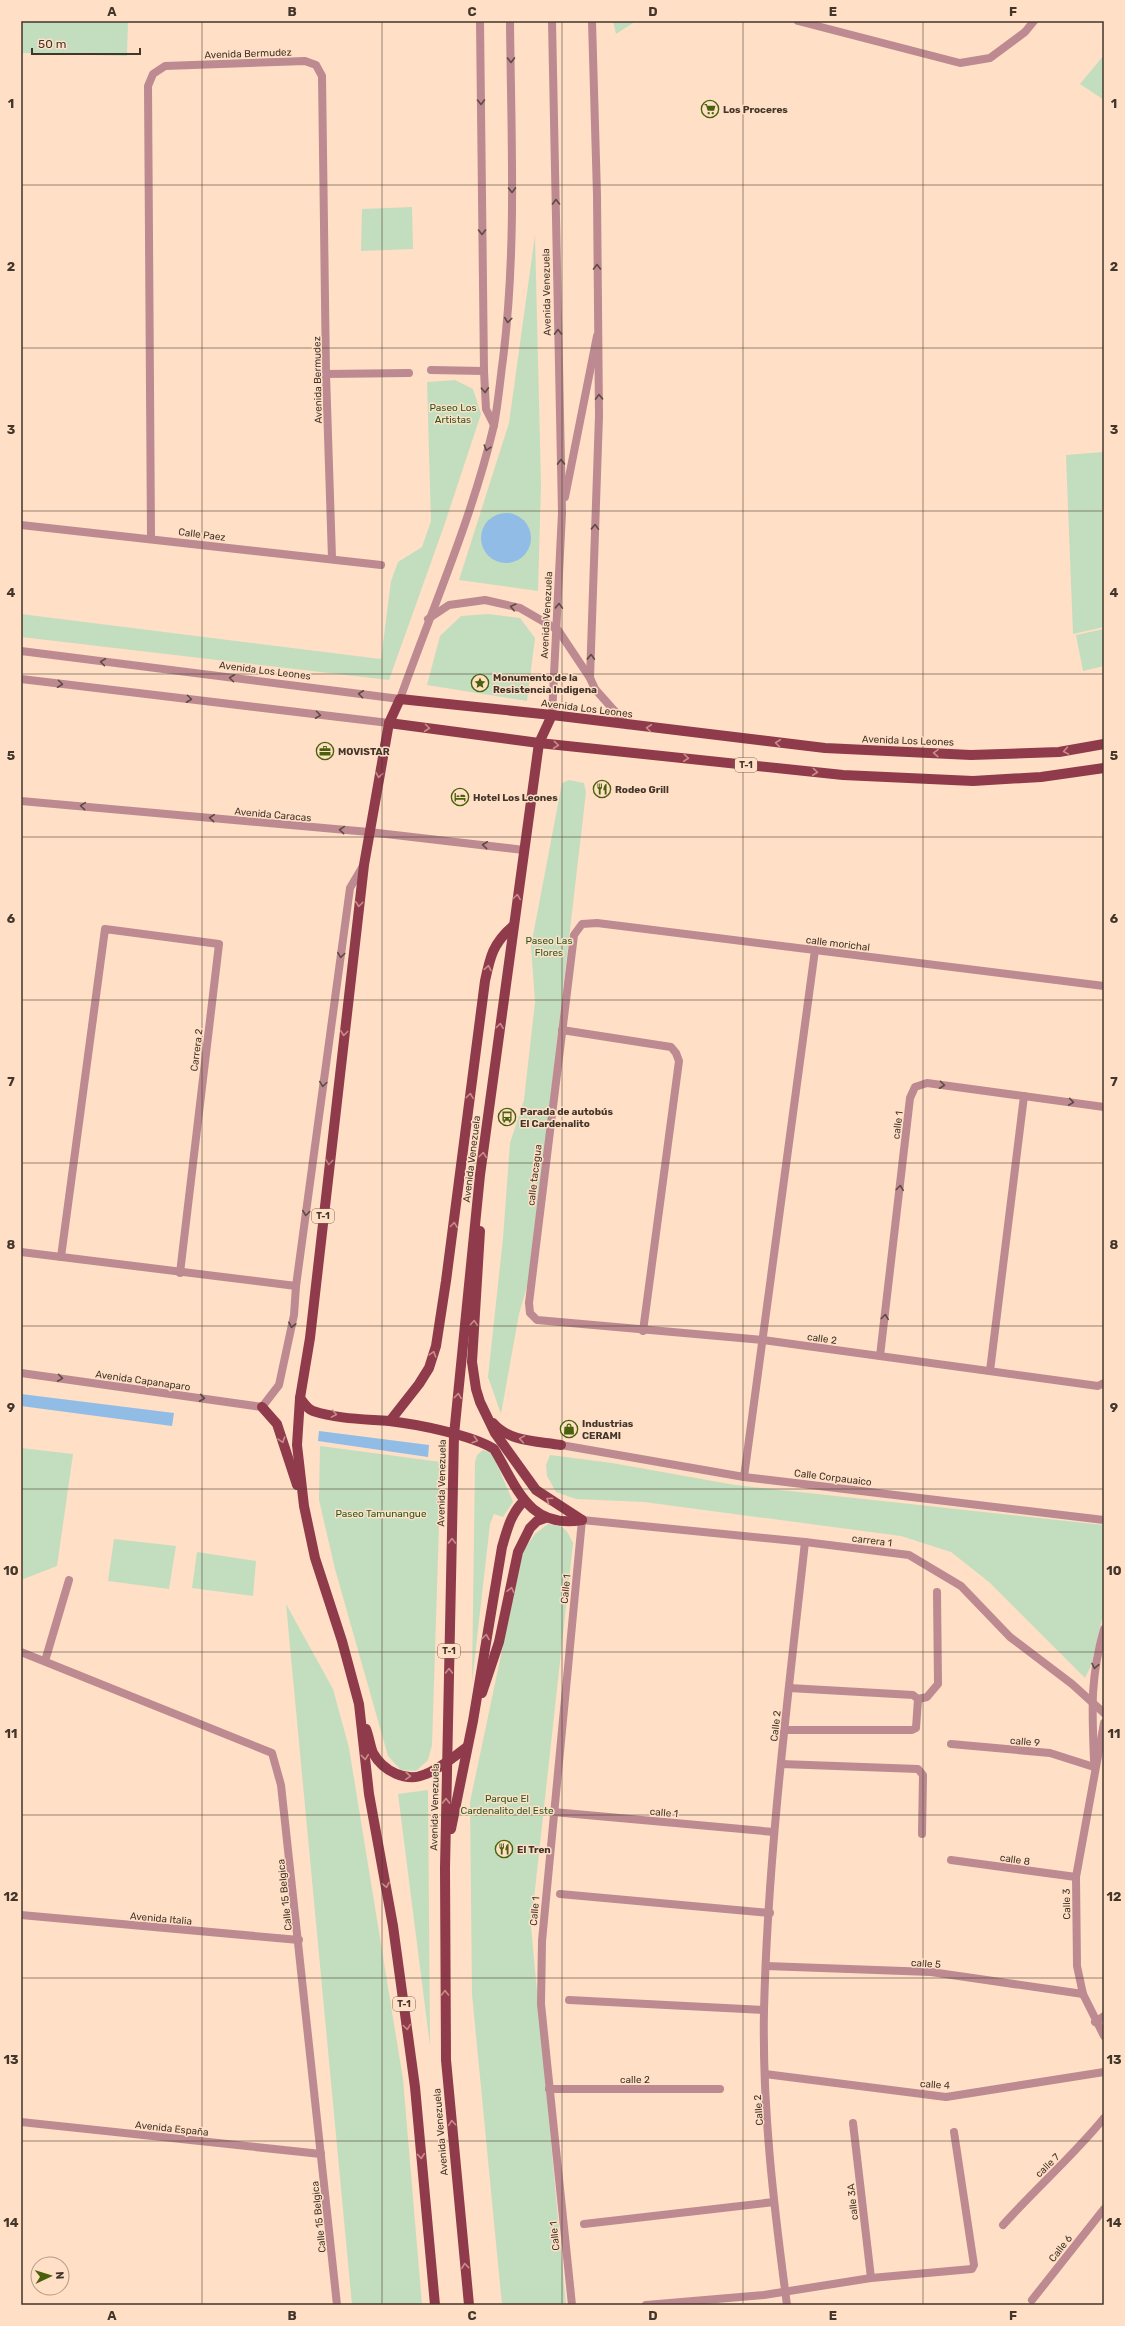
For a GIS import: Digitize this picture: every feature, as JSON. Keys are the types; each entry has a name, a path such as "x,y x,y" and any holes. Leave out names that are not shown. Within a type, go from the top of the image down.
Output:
{"main road":[{"name":"Avenida Los Leones","path":"400,699 552,715 825,748 964,754 1059,752 1104,744"},
{"name":"Avenida Venezuela","path":"400,699 389,723 364,865 310,1338 300,1398 297,1445 304,1506 315,1558 342,1641 359,1704 369,1794 393,1926 415,2087 435,2305"},
{"name":"Avenida Venezuela","path":"469,2305 446,2060 446,1762 454,1434 480,1174 513,926 539,743 552,715"},
{"name":"T-1","path":"389,723 539,743 843,775 966,781 1042,777 1104,768"},
{"path":"390,1422 419,1384 429,1368 436,1346 446,1281 485,981 491,953 502,935 513,926"},
{"path":"480,1174 480,1248 472,1362 476,1389 495,1433 536,1490 582,1520"},
{"path":"300,1398 312,1411 353,1418 390,1422 454,1434 486,1444 494,1449 524,1501 545,1518 569,1522 582,1520"},
{"path":"262,1407 277,1424 304,1506"},
{"path":"487,1416 499,1430 516,1438 561,1445"},
{"path":"445,1868 452,1817 473,1721 502,1547 508,1526 518,1506 524,1501"},
{"path":"473,1721 499,1642 518,1552 530,1528 537,1521 545,1518"},
{"path":"359,1704 373,1753 393,1773 408,1777 425,1775 467,1747"}],"street":[{"path":"480,21 484,371 486,409 494,425"},
{"name":"Avenida Venezuela","path":"400,699 466,517 494,425 509,309 512,211 510,21"},
{"name":"Avenida Venezuela","path":"552,21 562,514 558,630 552,715"},
{"path":"590,678 599,416 597,336 597,195 592,21"},
{"path":"798,21 960,63 990,58 1025,32 1034,21"},
{"name":"Avenida Bermudez","path":"151,538 148,86 153,74 165,66 305,62 316,65 322,76 326,374 332,558"},
{"path":"562,514 597,336"},
{"path":"431,370 484,371"},
{"path":"326,374 409,373"},
{"name":"Calle Paez","path":"21,524 381,564"},
{"path":"428,619 450,605 485,600 520,608 558,630 590,678 595,689 627,725"},
{"name":"Avenida Los Leones","path":"21,651 400,699"},
{"path":"21,679 389,723"},
{"name":"Avenida Caracas","path":"21,801 369,832 524,850"},
{"path":"262,1407 279,1385 294,1314 296,1286 350,888 364,865"},
{"name":"calle morichal","path":"574,935 582,924 597,923 1104,986"},
{"name":"Carrera 2","path":"61,1257 105,929 219,944 180,1273"},
{"name":"calle tacagua","path":"537,1320 530,1313 529,1303 574,935"},
{"path":"744,1477 815,950"},
{"path":"562,1030 671,1047 676,1052 679,1061 643,1331"},
{"name":"calle 1","path":"880,1356 910,1098 915,1086 927,1083 1104,1107"},
{"path":"990,1371 1024,1096"},
{"path":"21,1252 180,1273 296,1286"},
{"name":"calle 2","path":"537,1320 643,1331 763,1340 1098,1386 1104,1384"},
{"name":"Avenida Capanaparo","path":"21,1373 262,1407"},
{"name":"Calle Corpauaico","path":"561,1445 744,1477 1104,1520"},
{"name":"carrera 1","path":"582,1520 805,1542 909,1555 961,1586 1010,1637 1072,1684 1104,1713"},
{"name":"Calle 1","path":"572,2305 541,2004 542,1941 552,1812 582,1520"},
{"name":"Calle 2","path":"787,2305 774,2202 765,2074 764,2010 774,1832 805,1542"},
{"path":"45,1662 68,1580"},
{"path":"918,1700 927,1697 938,1684 937,1592"},
{"path":"1094,1767 1091,1701 1093,1674 1104,1629"},
{"name":"Calle 15 Belgica","path":"21,1652 272,1753 281,1785 338,2305"},
{"path":"785,1730 912,1730 916,1728 918,1723 918,1700 913,1695 789,1688"},
{"path":"1094,1767 1102,1742 1104,1722"},
{"name":"calle 9","path":"951,1744 1050,1753 1094,1767"},
{"path":"781,1764 918,1769 923,1775 922,1834"},
{"name":"Calle 3","path":"1094,1767 1076,1877 1077,1966 1083,1994 1095,2022 1104,2036"},
{"name":"calle 1","path":"552,1812 774,1832"},
{"name":"calle 8","path":"951,1860 1076,1877"},
{"path":"560,1894 770,1913"},
{"name":"Avenida Italia","path":"21,1915 299,1940"},
{"name":"calle 5","path":"766,1966 931,1972 1083,1994"},
{"path":"569,2000 764,2010"},
{"path":"1095,2022 1104,2016"},
{"name":"calle 4","path":"765,2074 946,2097 1104,2072"},
{"name":"calle 2","path":"549,2089 720,2089"},
{"name":"calle 7","path":"1003,2225 1030,2195 1084,2143 1104,2118"},
{"name":"Avenida España","path":"21,2122 321,2154"},
{"name":"calle 3A","path":"854,2123 871,2278"},
{"path":"646,2305 785,2292 871,2278 972,2269 974,2265 954,2132"},
{"path":"584,2224 774,2202"},
{"name":"Calle 6","path":"1032,2300 1104,2209"}],"green space":[{"path":"21,21 128,21 127,56 21,53"},
{"path":"613,21 636,21 616,34"},
{"path":"1104,55 1104,100 1080,84"},
{"path":"412,207 413,249 361,251 362,209"},
{"path":"535,235 541,484 538,591 459,580 509,423"},
{"name":"Paseo Los Artistas","path":"455,380 473,389 481,414 444,526 389,680 21,637 21,614 381,659 391,581 398,562 422,547 431,521 427,382"},
{"path":"1104,452 1104,627 1073,634 1066,455"},
{"path":"488,614 520,618 535,638 527,701 427,685 440,636 461,616"},
{"path":"1104,629 1104,666 1083,671 1076,635"},
{"name":"Paseo Las Flores","path":"569,780 584,783 586,792 528,1283 519,1314 501,1414 488,1377 503,1238 510,1143 524,1100 535,1002 531,946 562,783"},
{"name":"Paseo Tamunangue","path":"320,1446 441,1462 432,1745 428,1760 416,1771 401,1770 388,1756 335,1569 319,1500"},
{"path":"21,1448 73,1454 57,1566 21,1580"},
{"path":"483,1450 491,1453 494,1457 513,1502 503,1517 494,1514 490,1524 472,1682 475,1462 477,1455"},
{"path":"550,1455 612,1463 735,1485 1104,1525 1104,1611 1091,1666 1085,1678 989,1582 951,1552 901,1536 644,1502 576,1499 556,1492 547,1476 546,1465"},
{"name":"Parque El Cardenalito del Este","path":"548,1524 557,1525 564,1529 569,1534 573,1543 531,1926 566,2305 502,2305 472,1994 470,1802 523,1551 535,1534"},
{"path":"114,1539 176,1546 169,1589 108,1581"},
{"path":"197,1552 256,1561 253,1596 192,1588"},
{"path":"286,1604 333,1689 349,1748 403,2079 422,2305 352,2305"},
{"path":"428,1790 430,2046 398,1794"}],"water":[{"path":"506,513 515,515 526,524 531,538 529,547 520,558 506,563 497,561 486,552 481,538 483,529 492,518"},
{"path":"21,1394 174,1413 172,1426 21,1406"},
{"path":"319,1431 429,1445 428,1457 318,1441"}],"place":[{"name":"Los Proceres","path":"710,109"},
{"name":"Monumento de la Resistencia Indigena","path":"480,683"},
{"name":"MOVISTAR","path":"325,751"},
{"name":"Rodeo Grill","path":"602,789"},
{"name":"Hotel Los Leones","path":"460,797"},
{"name":"Parada de autobús El Cardenalito","path":"507,1117"},
{"name":"Industrias CERAMI","path":"569,1429"},
{"name":"El Tren","path":"504,1849"}]}
